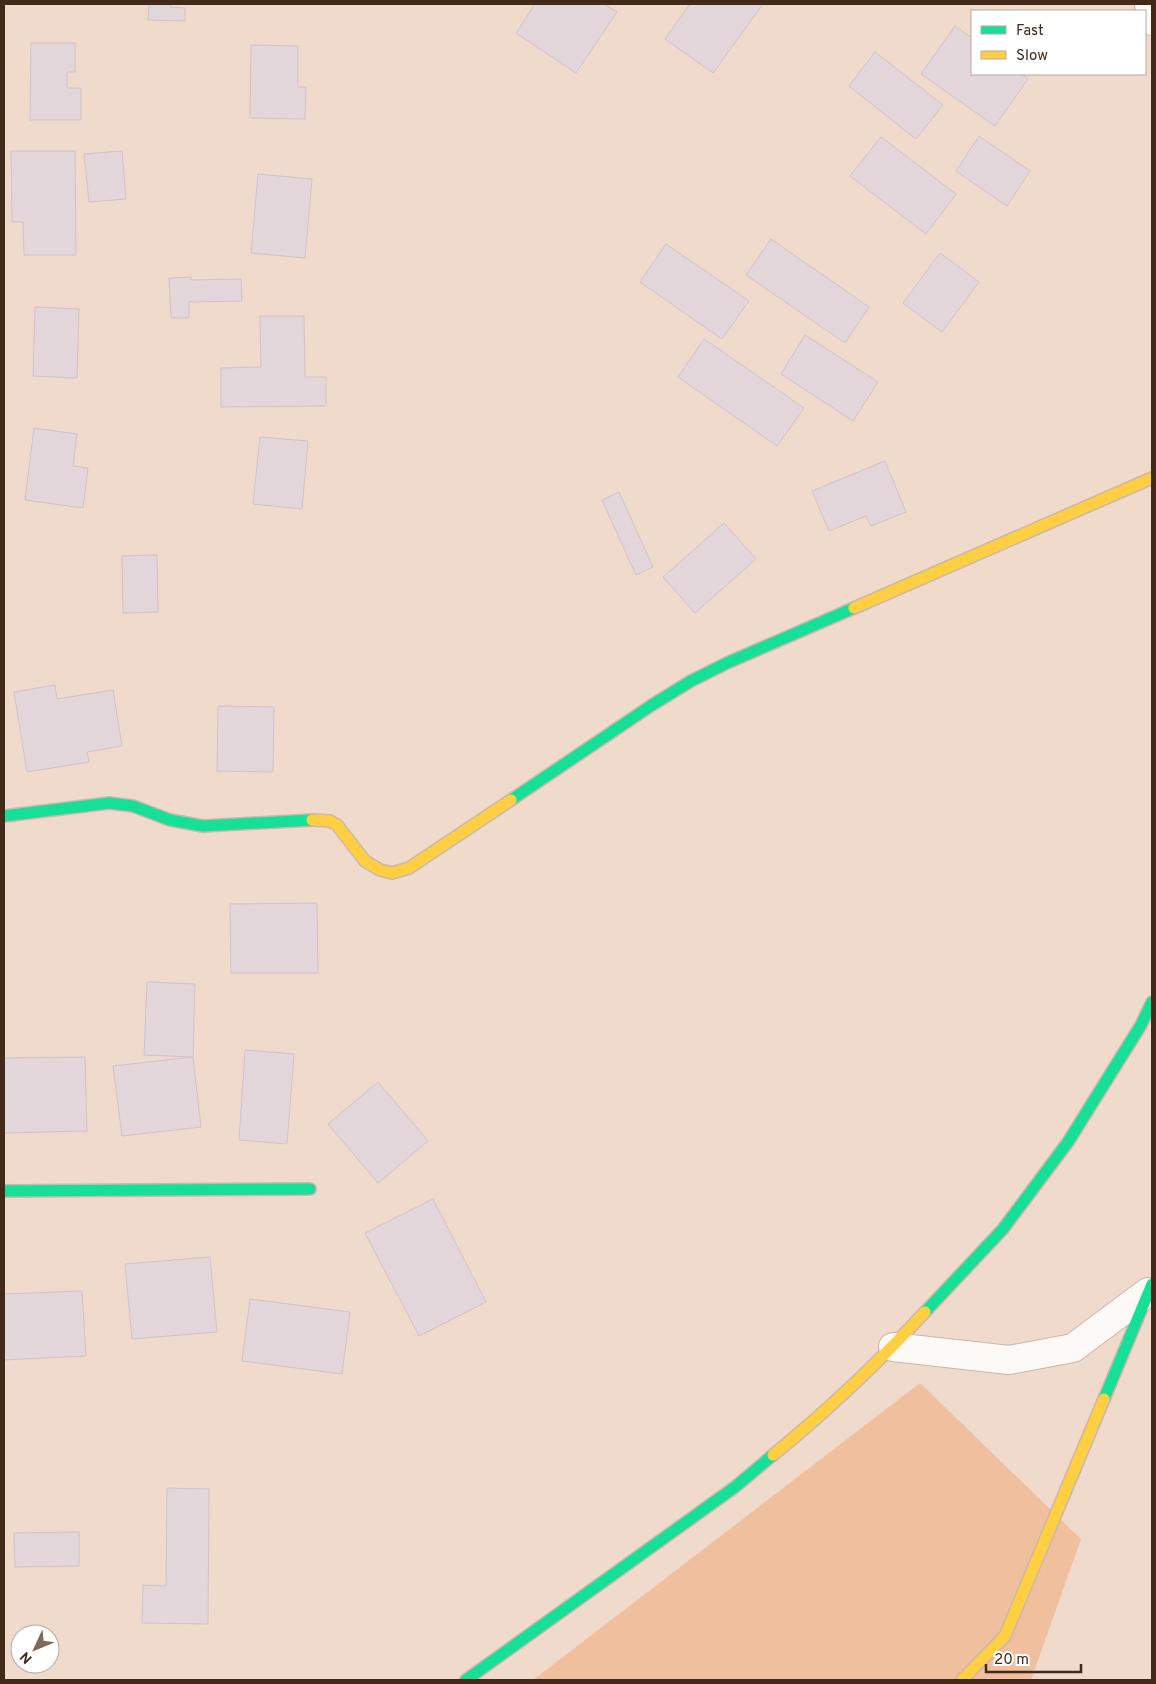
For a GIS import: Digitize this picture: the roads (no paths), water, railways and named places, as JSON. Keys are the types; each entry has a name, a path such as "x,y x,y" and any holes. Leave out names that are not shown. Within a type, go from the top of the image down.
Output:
{"main road":[{"path":"4,816 108,803 133,806 170,820 203,826 330,821 340,829 365,861 380,870 392,873 409,868 652,705 691,681 727,663 1152,478"},
{"path":"466,1680 735,1487 817,1419 893,1347 1003,1229 1068,1142 1141,1025 1152,1002"},
{"path":"4,1190 310,1189"},
{"path":"962,1680 1005,1636 1150,1288"}],"street":[{"path":"1149,4 1152,21"},
{"path":"893,1347 1009,1360 1073,1348 1150,1288"}]}
